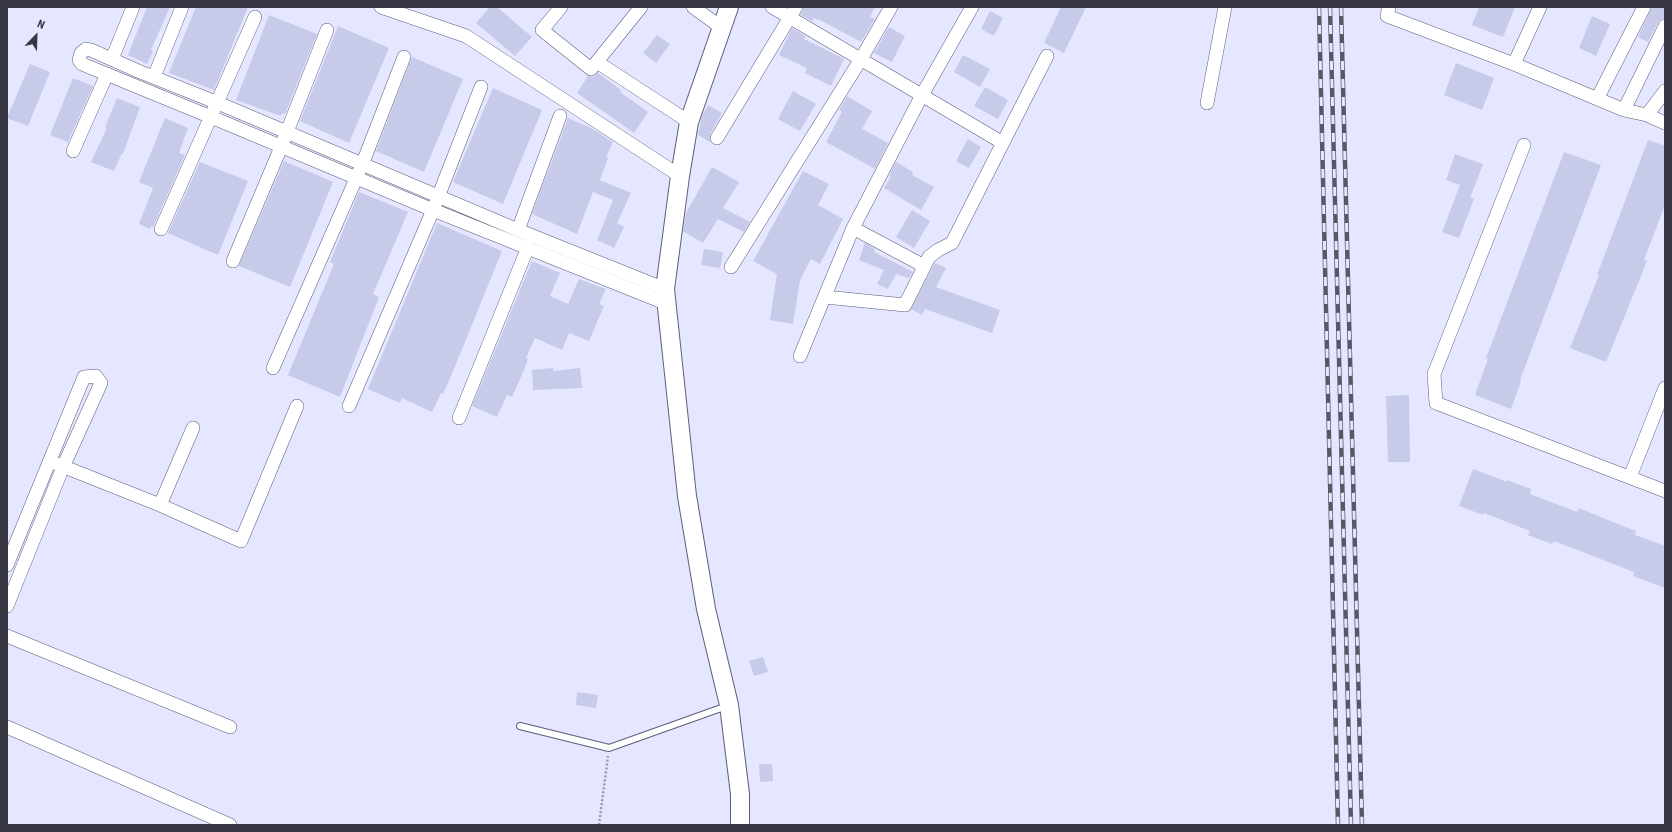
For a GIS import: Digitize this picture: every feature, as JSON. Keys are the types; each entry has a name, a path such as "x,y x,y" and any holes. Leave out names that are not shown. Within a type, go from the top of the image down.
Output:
{"main road":[{"path":"729,7 690,122 680,176 665,296 687,496 706,609 729,705 740,794 740,825"}],"street":[{"path":"112,59 133,7"},
{"path":"154,77 182,7"},
{"path":"381,7 466,36 680,176"},
{"path":"561,7 542,30 591,69 641,7"},
{"path":"692,7 722,28"},
{"path":"772,7 793,12 861,59 1003,142"},
{"path":"731,268 861,59 891,7"},
{"path":"800,356 853,228 922,95 972,7"},
{"path":"1207,103 1225,7"},
{"path":"1389,7 1388,16 1514,64 1624,110 1647,115 1665,123"},
{"path":"1514,64 1540,7"},
{"path":"1597,98 1644,7"},
{"path":"717,138 793,12"},
{"path":"161,229 218,103 254,17"},
{"path":"1624,110 1665,26"},
{"path":"233,261 281,147 327,30"},
{"path":"86,49 91,50 518,230 665,296 528,247 433,210 281,147 211,116 82,64 79,60 81,53 86,49"},
{"path":"825,297 905,305 929,257 938,250 952,243 1047,56"},
{"path":"273,368 362,165 404,57"},
{"path":"597,62 690,122"},
{"path":"73,152 107,74"},
{"path":"349,406 433,210 481,87"},
{"path":"1647,115 1665,91"},
{"path":"518,230 560,116"},
{"path":"1524,145 1434,374 1436,403 1665,490"},
{"path":"853,228 924,266"},
{"path":"459,418 528,247"},
{"path":"7,565 84,377 96,376 101,383 63,467 7,606"},
{"path":"1630,477 1665,388"},
{"path":"50,461 160,505 241,541 297,406"},
{"path":"160,505 193,428"},
{"path":"7,570 19,576"},
{"path":"7,636 230,727"},
{"path":"7,727 230,825"}],"lane":[{"path":"520,726 609,748 729,705"}],"path":[{"path":"599,825 609,748"}],"building":[{"path":"147,7 170,7 151,50 153,51 147,64 128,55"},
{"path":"196,7 248,7 214,90 169,73"},
{"path":"490,7 497,7 532,37 515,56 476,23"},
{"path":"804,7 875,7 870,17 875,19 861,42 818,19 814,18 812,21 801,15"},
{"path":"1061,7 1086,7 1064,53 1044,43"},
{"path":"1479,7 1515,7 1503,37 1472,25"},
{"path":"1652,7 1665,7 1665,18 1658,22 1648,42 1638,37"},
{"path":"990,11 1003,18 994,36 981,29"},
{"path":"269,15 317,34 285,114 282,113 281,116 236,100"},
{"path":"1592,16 1610,24 1596,56 1579,48"},
{"path":"338,26 389,48 349,143 300,121"},
{"path":"889,27 905,36 892,62 874,53"},
{"path":"792,28 805,36 804,39 844,59 831,86 805,73 807,68 779,55"},
{"path":"657,35 670,44 656,63 643,53"},
{"path":"963,55 990,69 980,87 954,72"},
{"path":"412,57 463,79 424,172 376,151"},
{"path":"1456,63 1494,78 1482,110 1444,95"},
{"path":"30,64 50,72 28,126 7,118"},
{"path":"598,73 621,90 620,92 648,112 634,133 577,93 588,76 594,77"},
{"path":"73,78 93,86 68,142 50,135"},
{"path":"985,87 1008,100 998,119 974,106"},
{"path":"493,88 542,110 503,204 453,182"},
{"path":"793,91 816,104 800,131 778,119"},
{"path":"847,96 872,111 862,129 888,143 875,169 826,142 842,112 839,110"},
{"path":"117,98 140,107 123,154 122,153 114,171 91,162 107,128 105,127"},
{"path":"708,105 722,113 710,134 710,142 698,135 702,116"},
{"path":"165,118 188,128 179,153 185,155 153,227 151,226 150,229 139,224 153,188 139,182"},
{"path":"568,118 591,128 613,142 606,157 608,158 600,180 631,193 617,223 624,227 614,248 597,240 613,200 593,192 577,234 532,214"},
{"path":"968,139 981,147 969,168 956,161"},
{"path":"1648,140 1665,146 1665,205 1644,260 1647,261 1606,362 1570,348 1599,275 1597,275"},
{"path":"1564,152 1601,165 1520,380 1521,381 1511,409 1475,395 1488,359 1486,358"},
{"path":"1455,154 1483,164 1470,198 1474,199 1459,238 1442,232 1460,185 1446,180"},
{"path":"284,161 333,182 290,287 239,266"},
{"path":"200,162 248,181 218,255 168,233"},
{"path":"896,162 913,172 912,175 934,187 921,210 884,188 891,177 889,176"},
{"path":"712,167 739,182 723,208 750,222 744,232 718,219 703,243 683,231 686,213"},
{"path":"803,171 829,184 818,205 843,219 820,264 811,259 800,280 793,324 770,320 777,274 753,261"},
{"path":"359,192 408,212 373,294 379,297 340,397 288,375 334,264 330,262"},
{"path":"912,210 930,221 914,248 896,237"},
{"path":"437,223 502,251 451,376 443,394 441,393 432,412 402,398 400,403 368,389"},
{"path":"865,243 875,249 874,252 913,272 909,278 896,274 888,289 877,284 884,270 859,260"},
{"path":"704,249 723,252 720,268 701,265"},
{"path":"532,261 560,273 550,296 568,304 579,279 606,289 599,304 604,306 589,341 569,333 562,350 535,338 526,358 528,359 524,370 512,397 507,395 497,417 472,406"},
{"path":"935,263 946,268 936,287 1000,310 992,333 925,309 922,315 911,309"},
{"path":"554,368 553,371 580,368 582,388 533,390 532,370"},
{"path":"1409,395 1410,462 1388,462 1386,396"},
{"path":"1473,469 1507,482 1507,480 1531,489 1530,494 1577,512 1579,508 1636,531 1635,535 1665,546 1665,588 1633,576 1634,572 1554,541 1552,544 1528,535 1530,531 1484,513 1483,515 1459,506"},
{"path":"763,657 768,672 754,676 749,661"},
{"path":"577,692 598,695 596,708 576,705"},
{"path":"759,764 772,764 773,781 760,782"}],"railway":[{"path":"1319,7 1338,825"},
{"path":"1330,7 1351,825"},
{"path":"1341,7 1362,825"}]}
